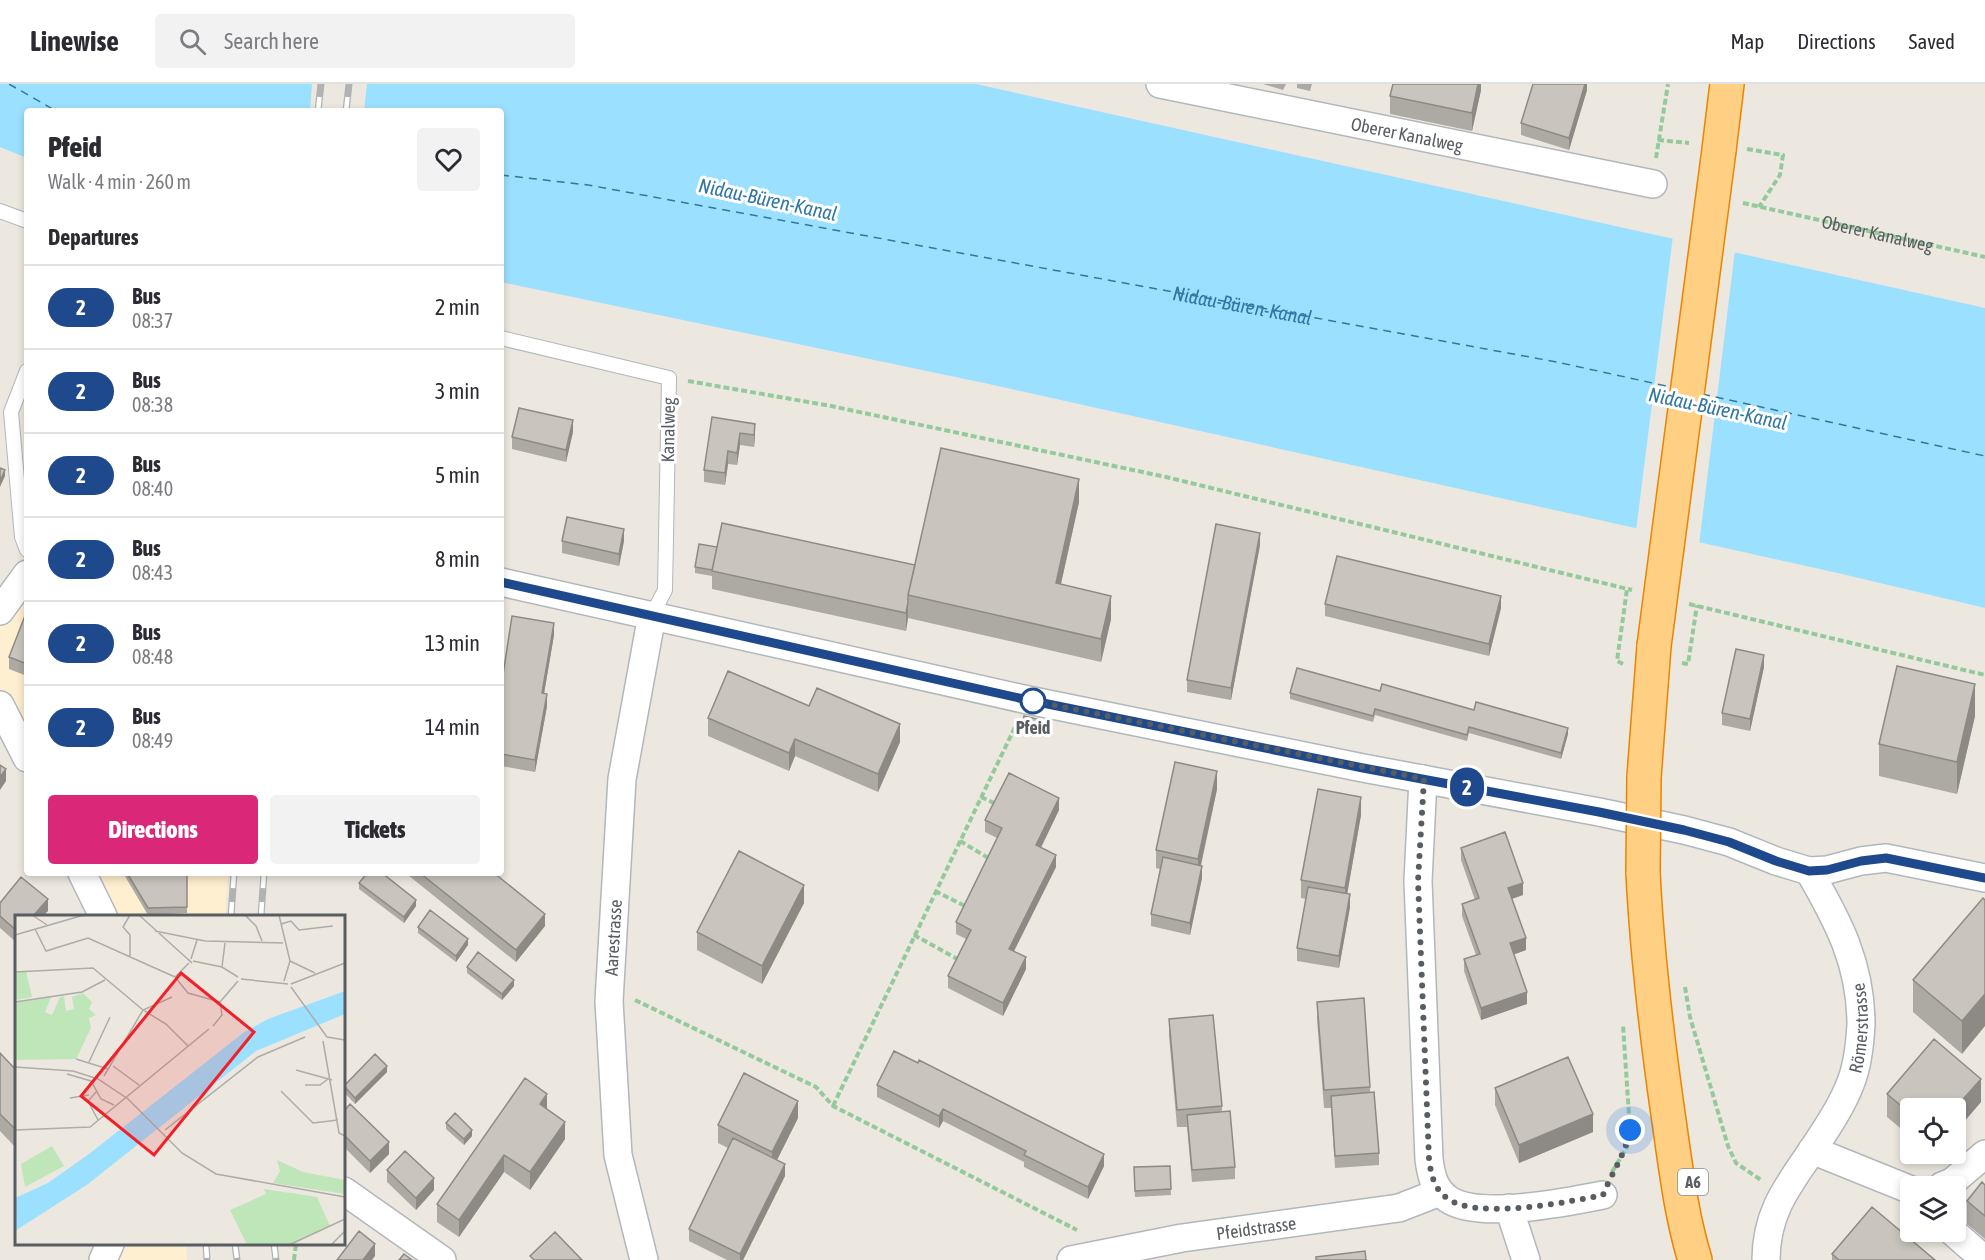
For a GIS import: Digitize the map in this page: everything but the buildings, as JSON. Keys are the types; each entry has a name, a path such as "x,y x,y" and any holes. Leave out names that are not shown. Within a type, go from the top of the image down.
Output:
{"highway":[{"name":"A6","path":"1695,1260 1684,1226 1650,986 1643,872 1644,777 1654,646 1727,84"},
{"name":"A6","path":"1666,1104 1718,1260"}],"street":[{"name":"Oberer Kanalweg","path":"1160,84 1653,184"},
{"path":"0,611 24,578"},
{"path":"504,583 1028,700 1684,830 1729,842 1776,861 1809,871 1827,870 1861,861 1886,858 1985,878"},
{"name":"Aarestrasse","path":"644,1260 618,1155 609,1001 622,779 652,615"},
{"path":"0,705 24,752"},
{"path":"1424,779 1418,881 1431,1174 1440,1192 1448,1199 1466,1207 1509,1208 1567,1202 1603,1195"},
{"name":"Römerstrasse","path":"1766,1260 1772,1218 1782,1193 1837,1112 1852,1080 1860,1042 1861,998 1855,968 1843,934 1809,871"},
{"path":"83,876 103,915"},
{"path":"1812,1150 1900,1187"},
{"path":"1959,1176 1985,1154"},
{"path":"345,1192 442,1260"},
{"name":"Pfeidstrasse","path":"1071,1260 1182,1238 1399,1208 1440,1192"},
{"path":"1509,1208 1526,1260"},
{"path":"1964,1242 1984,1260"},
{"path":"103,1260 110,1245"}],"lane":[{"path":"0,211 24,220"},
{"name":"Kanalweg","path":"504,339 669,378 665,590 652,615"},
{"path":"24,379 11,412 24,542"}],"path":[{"path":"1653,184 1668,84"},
{"path":"1658,140 1718,147"},
{"name":"Oberer Kanalweg","path":"1718,147 1783,155 1780,175 1759,207 1985,257"},
{"path":"669,378 831,406 1154,475 1636,591"},
{"path":"1618,654 1626,589"},
{"path":"1687,603 1985,675"},
{"path":"1688,664 1697,605"},
{"path":"833,1106 1028,700"},
{"path":"981,796 999,805"},
{"path":"960,841 992,861"},
{"path":"935,891 968,908"},
{"path":"914,935 962,962"},
{"path":"1684,984 1693,1028 1732,1156 1743,1169 1782,1193"},
{"path":"610,988 816,1087 833,1106 1118,1251"},
{"path":"1603,1195 1611,1173 1627,1148 1630,1130 1623,1019"},
{"path":"294,1260 296,1245"}],"shaded area":[{"path":"24,578 24,752 0,705 0,611"},
{"path":"83,876 228,876 225,915 103,915"},
{"path":"110,1245 186,1245 187,1260 103,1260"}],"water":[{"name":"Nidau-Büren-Kanal","path":"0,84 976,84 1985,308 1985,608 1842,574 984,383 504,283 504,108 24,108 24,157 0,147"}],"pier":[{"path":"312,84 367,84 364,108 310,108"},
{"path":"1673,236 1735,250 1699,545 1636,531"}],"ferry route":[{"path":"9,84 51,108"},
{"path":"504,175 588,185 1557,362 1671,387"},
{"path":"1702,394 1985,456"}],"railway":[{"path":"318,108 321,84"},
{"path":"346,108 349,84"},
{"path":"231,915 234,876"},
{"path":"261,915 264,876"},
{"path":"206,1245 207,1260"},
{"path":"235,1245 237,1260"},
{"path":"274,1245 276,1260"}],"bus line":[{"name":"2","path":"504,583 1028,700 1684,830 1729,842 1776,861 1809,871 1827,870 1861,861 1886,858 1985,878"}],"place":[{"name":"Pfeid","path":"1033,701"}],"route":[{"path":"1033,701 1028,700 1424,779 1418,881 1429,1159 1435,1185 1440,1192 1455,1203 1479,1208 1509,1208 1567,1202 1603,1195 1611,1173 1627,1148 1630,1130"}]}
